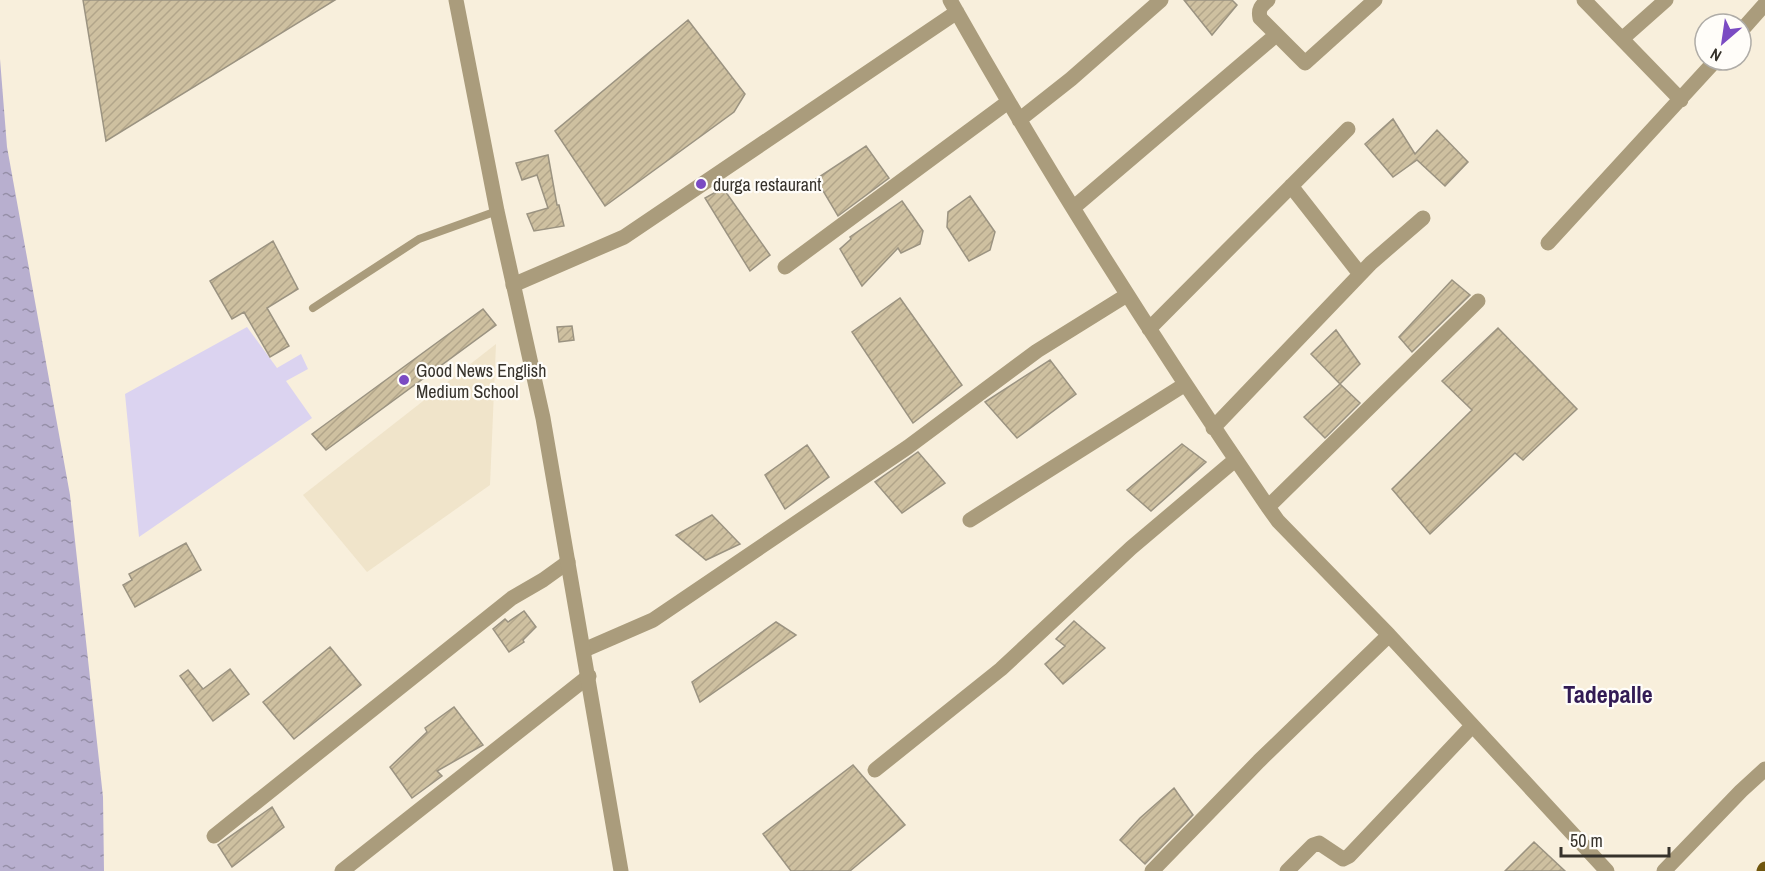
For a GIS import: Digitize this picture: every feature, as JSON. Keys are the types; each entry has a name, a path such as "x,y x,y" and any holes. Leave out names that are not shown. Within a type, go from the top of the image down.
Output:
{"street":[{"path":"456,0 497,211 543,418 621,871"},
{"path":"1019,120 1071,79 1161,0"},
{"path":"1268,0 1262,5 1259,12 1260,18 1305,63 1375,0"},
{"path":"1584,0 1681,100"},
{"path":"1622,39 1666,0"},
{"path":"1753,18 1765,4"},
{"path":"513,285 624,237 954,6 1008,102 1127,295 1213,428 1278,521 1389,635 1607,871"},
{"path":"1073,208 1276,35"},
{"path":"1548,243 1706,72"},
{"path":"785,267 1008,102"},
{"path":"1149,329 1348,129"},
{"path":"1291,186 1360,274"},
{"path":"1213,428 1360,274 1423,218"},
{"path":"584,651 653,620 908,447 1043,346 1127,295"},
{"path":"1268,507 1478,301"},
{"path":"970,520 1185,385"},
{"path":"875,770 1001,669 1131,548 1235,460"},
{"path":"214,836 512,598 568,562"},
{"path":"1152,871 1259,761 1389,635"},
{"path":"342,871 589,676"},
{"path":"1287,871 1315,844 1322,844 1341,859 1349,856 1472,726"},
{"path":"1664,871 1765,769"}],"lane":[{"path":"313,308 418,239 497,211"}],"shaded area":[{"path":"247,327 277,368 301,354 308,369 286,381 312,418 139,537 125,394"},
{"path":"496,344 490,485 367,572 303,495"}],"water":[{"path":"0,59 7,147 70,495 103,797 104,871 0,871"}],"building":[{"path":"83,0 335,0 106,141"},
{"path":"1184,0 1232,0 1237,5 1212,35"},
{"path":"688,20 745,94 734,112 605,206 555,131"},
{"path":"1393,119 1415,154 1437,130 1468,162 1445,186 1417,160 1393,177 1365,144"},
{"path":"866,146 889,178 838,216 816,179"},
{"path":"548,155 557,205 559,205 564,226 534,231 527,214 548,208 537,175 522,180 516,163"},
{"path":"723,188 770,255 750,271 705,198"},
{"path":"970,196 995,232 990,250 969,261 947,227 948,212"},
{"path":"902,201 923,231 920,244 901,253 898,248 862,286 840,249 851,239 850,237"},
{"path":"273,241 298,289 267,308 289,346 270,357 244,312 232,319 210,281"},
{"path":"1452,280 1470,295 1412,352 1399,337"},
{"path":"900,298 962,385 913,423 852,332"},
{"name":"Good News English Medium School","path":"483,309 496,325 326,450 312,434"},
{"path":"572,326 574,340 559,342 557,327"},
{"path":"1498,328 1577,409 1523,460 1515,453 1430,534 1392,489 1472,410 1442,381"},
{"path":"1336,330 1360,364 1340,384 1311,354"},
{"path":"1050,360 1076,394 1017,438 985,402"},
{"path":"1340,384 1360,403 1325,438 1304,417"},
{"path":"1182,444 1206,462 1151,511 1127,490"},
{"path":"807,445 829,477 785,509 765,475"},
{"path":"918,452 945,483 902,513 875,482"},
{"path":"712,515 740,544 706,560 676,535"},
{"path":"186,543 201,570 135,607 123,585 132,580 129,574"},
{"path":"524,611 536,627 523,640 524,642 509,652 493,629 505,619 508,622"},
{"path":"1074,621 1105,648 1063,684 1045,664 1065,646 1056,639"},
{"path":"776,622 796,635 700,702 692,682"},
{"path":"330,647 361,685 294,739 263,702"},
{"path":"230,669 249,694 213,721 180,676 188,670 203,689"},
{"path":"454,707 483,745 437,771 442,776 412,798 390,767 427,732 425,728"},
{"path":"853,765 905,825 850,871 791,871 763,834"},
{"path":"1174,788 1193,815 1145,864 1120,840 1140,818"},
{"path":"272,807 284,827 232,867 218,845"},
{"path":"1534,842 1565,871 1505,871"}],"place":[{"name":"durga restaurant","path":"701,184"},
{"name":"Good News English Medium School","path":"404,380"}],"district":[{"name":"Tadepalle","path":"1608,694"}]}
